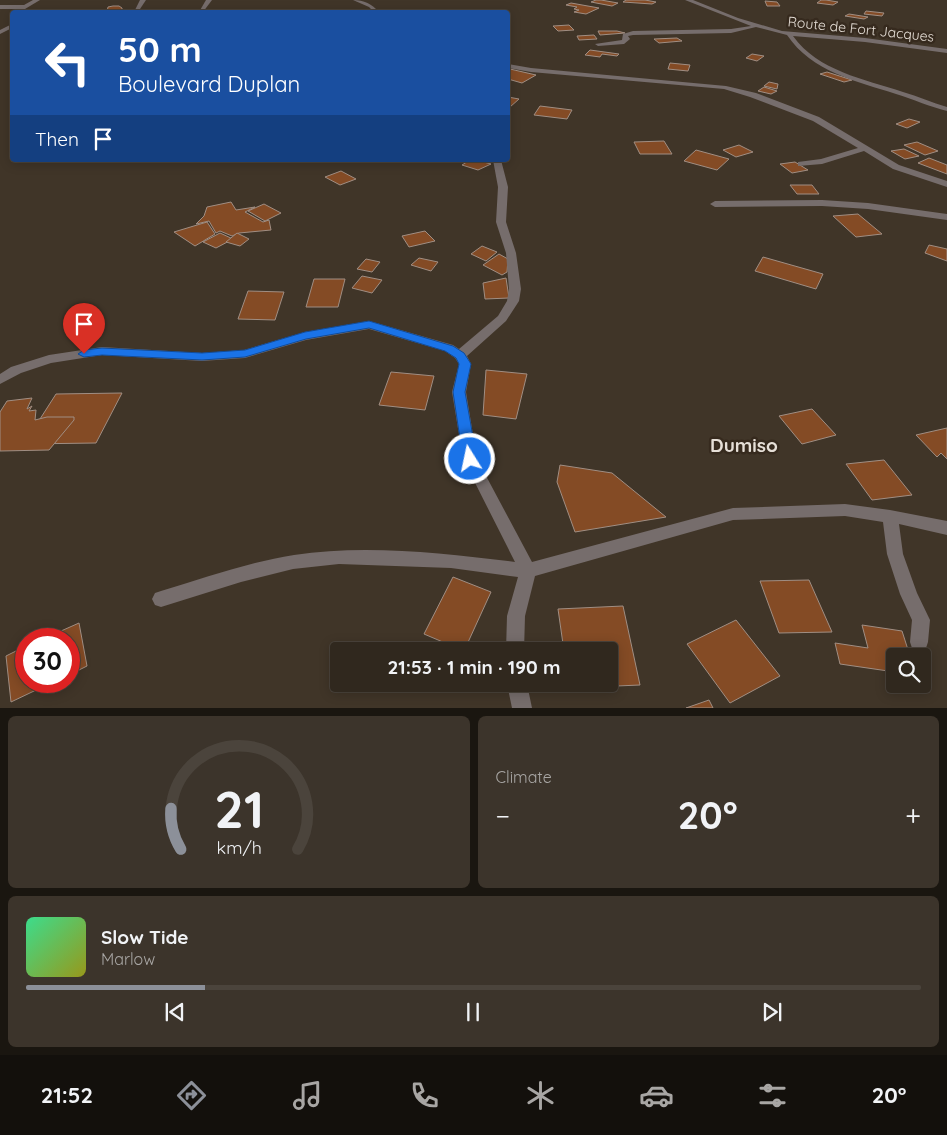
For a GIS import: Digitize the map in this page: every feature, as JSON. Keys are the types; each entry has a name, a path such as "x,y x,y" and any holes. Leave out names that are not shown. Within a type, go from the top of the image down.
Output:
{"street":[{"path":"0,7 25,7 37,0"},
{"path":"356,0 372,6 375,10"},
{"name":"Route de Fort Jacques","path":"688,0 756,26 790,35 865,40 947,51"},
{"path":"598,44 624,42 627,39 625,35 633,33 731,31 756,26"},
{"path":"790,35 797,46 827,68 947,109"},
{"path":"510,66 531,70 724,87 753,95 816,119 896,167 947,184"},
{"path":"800,164 822,161 867,148"},
{"path":"460,356 502,318 514,301 515,289 511,253 501,222 503,187 497,162"},
{"path":"715,204 822,203 868,206 947,216"},
{"path":"0,380 16,370 48,359 102,351 202,357 245,354 305,336 369,325 449,348 460,356 465,364 459,392 470,459 528,571 516,616 515,642"},
{"path":"161,599 241,574 293,562 340,557 451,561 528,571 733,514 845,510 890,516 947,528"},
{"path":"890,516 895,554 909,594 921,620 919,642"},
{"path":"519,692 522,708"}],"building":[{"path":"596,0 618,3 612,6 591,2"},
{"path":"626,0 656,2 652,4 623,2"},
{"path":"821,0 838,2 833,5 817,3"},
{"path":"765,1 777,2 780,6 767,6"},
{"path":"571,3 599,8 586,14 574,12 579,10 574,9 577,7 566,5"},
{"path":"119,6 122,10 107,10 108,7"},
{"path":"866,11 884,13 882,16 864,14"},
{"path":"849,14 868,17 864,19 845,16"},
{"path":"569,25 574,30 558,31 553,26"},
{"path":"598,31 617,31 625,33 600,35"},
{"path":"594,35 597,39 579,40 577,36"},
{"path":"677,38 682,41 659,43 654,39"},
{"path":"590,50 619,54 617,56 602,54 600,57 585,55"},
{"path":"752,54 764,56 757,61 746,58"},
{"path":"670,63 690,65 688,71 668,69"},
{"path":"510,69 536,75 522,83 510,80"},
{"path":"827,72 852,80 844,82 820,74"},
{"path":"769,82 778,84 777,89 764,86"},
{"path":"764,87 777,91 771,94 758,91"},
{"path":"510,97 519,99 510,107"},
{"path":"540,106 572,110 567,119 534,115"},
{"path":"909,119 920,122 907,128 896,124"},
{"path":"664,141 672,154 640,154 634,142"},
{"path":"917,142 938,151 925,155 904,145"},
{"path":"739,145 753,152 736,157 723,150"},
{"path":"904,149 919,156 905,159 891,151"},
{"path":"696,150 729,159 717,170 684,161"},
{"path":"929,158 947,165 947,174 918,163"},
{"path":"467,162 491,164 478,170 462,165"},
{"path":"795,162 808,170 792,173 780,164"},
{"path":"341,171 356,179 340,185 325,177"},
{"path":"790,185 812,185 819,194 797,194"},
{"path":"231,202 236,210 255,207 245,212 263,222 269,220 271,230 239,233 232,236 220,231 216,233 209,221 196,224 204,216 207,207"},
{"path":"264,204 281,213 265,221 248,211"},
{"path":"858,214 882,234 856,237 833,216"},
{"path":"207,222 215,234 195,246 174,232"},
{"path":"425,231 435,241 409,247 402,236"},
{"path":"220,233 233,239 216,248 203,242"},
{"path":"237,233 249,239 240,246 226,242"},
{"path":"929,245 947,249 947,261 925,253"},
{"path":"482,246 497,252 486,261 471,254"},
{"path":"499,254 508,259 507,272 502,275 483,265"},
{"path":"763,257 823,274 816,289 755,271"},
{"path":"419,258 438,262 431,271 411,265"},
{"path":"366,259 380,262 372,272 357,269"},
{"path":"362,276 382,280 372,293 352,288"},
{"path":"506,278 509,298 485,299 483,283"},
{"path":"314,279 345,279 338,307 306,307"},
{"path":"248,291 284,292 275,320 238,319"},
{"path":"486,370 527,374 516,419 483,415"},
{"path":"391,372 434,376 425,410 379,405"},
{"path":"122,393 96,443 24,444 56,394"},
{"path":"32,398 27,409 32,406 29,411 36,410 35,420 47,417 74,417 74,420 49,450 0,451 0,412 7,401"},
{"path":"812,409 836,435 802,444 779,416"},
{"path":"947,428 947,459 941,453 937,457 916,435"},
{"path":"884,460 912,495 872,500 846,464"},
{"path":"560,465 612,473 666,517 575,532 557,482"},
{"path":"453,577 491,592 468,642 443,642 424,634"},
{"path":"809,580 832,632 779,633 760,581"},
{"path":"623,606 640,685 618,686 618,642 563,642 558,609"},
{"path":"736,620 780,676 730,703 687,644"},
{"path":"79,623 80,628 68,628"},
{"path":"862,625 902,631 907,648 886,648 886,671 840,664 835,643 868,648"},
{"path":"80,628 87,666 80,670"},
{"path":"15,652 15,693 30,693 11,702 6,656"},
{"path":"709,700 713,708 686,708"}],"district":[{"name":"Dumiso","path":"744,445"}],"route":[{"path":"84,354 102,351 202,357 245,354 305,336 369,325 449,348 460,356 465,364 459,392 470,459"}]}
